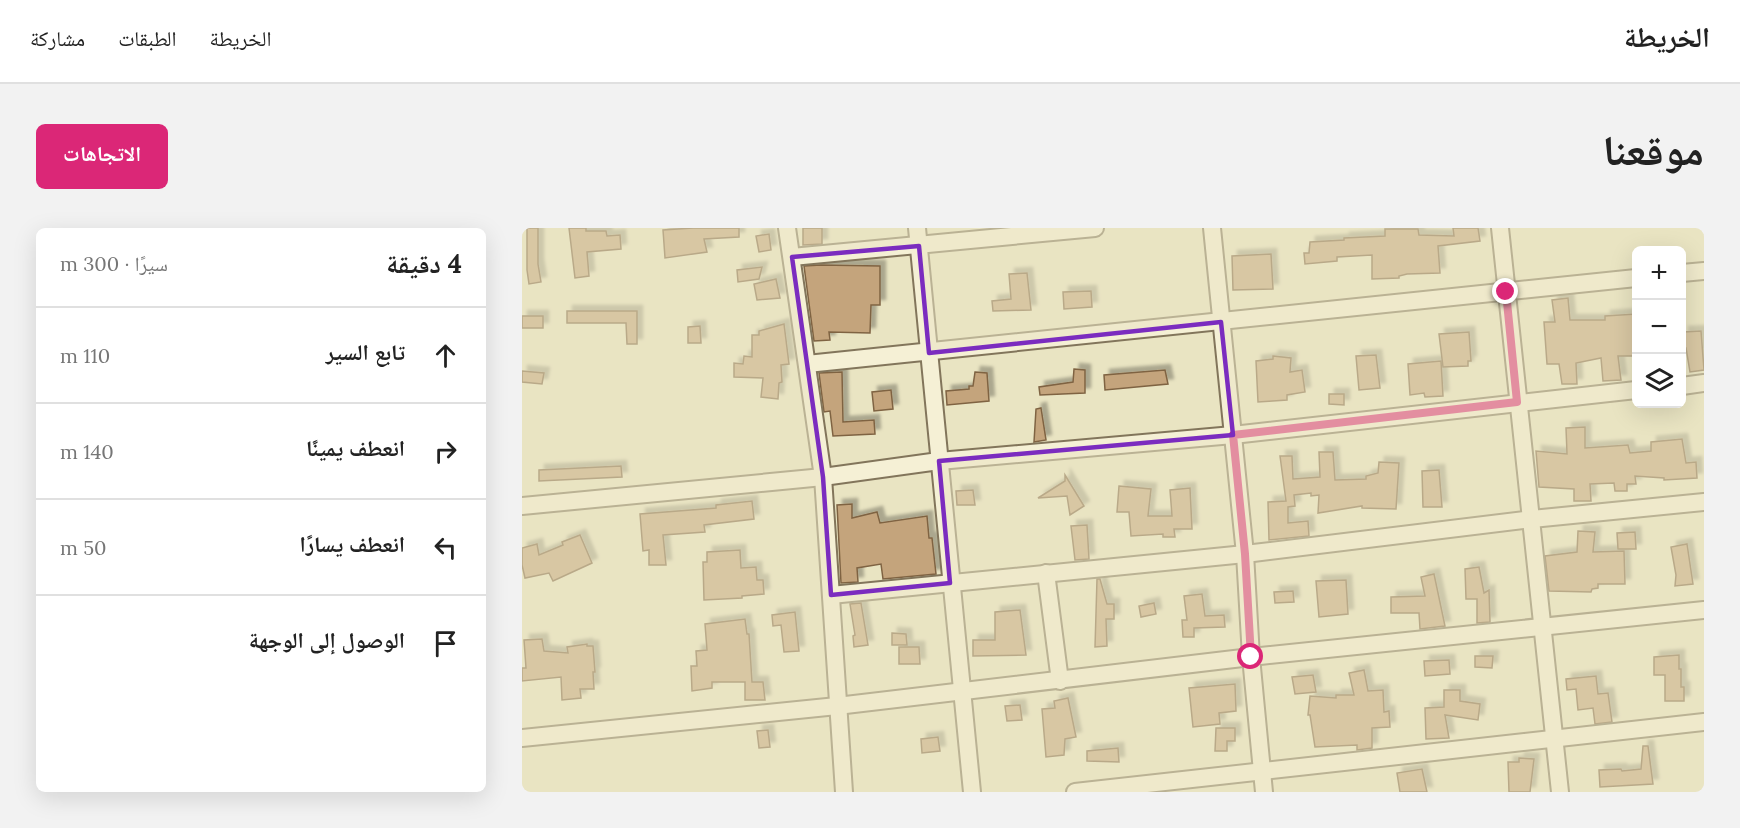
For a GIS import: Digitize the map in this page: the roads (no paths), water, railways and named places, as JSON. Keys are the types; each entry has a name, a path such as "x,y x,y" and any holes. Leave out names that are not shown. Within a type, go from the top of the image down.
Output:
{"street":[{"path":"787,228 823,477 844,792"},
{"path":"917,228 972,792"},
{"path":"792,257 1095,228"},
{"path":"1212,228 1245,554 1251,657 1264,792"},
{"path":"1500,228 1560,792"},
{"path":"1686,272 1704,270"},
{"path":"807,364 1632,278"},
{"path":"1686,385 1704,383"},
{"path":"522,506 823,477 939,461 1233,435 1632,390"},
{"path":"831,595 1245,554 1532,519 1704,502"},
{"path":"1046,573 1060,681"},
{"path":"522,738 962,693 1251,657 1704,610"},
{"path":"1075,792 1704,722"}]}
